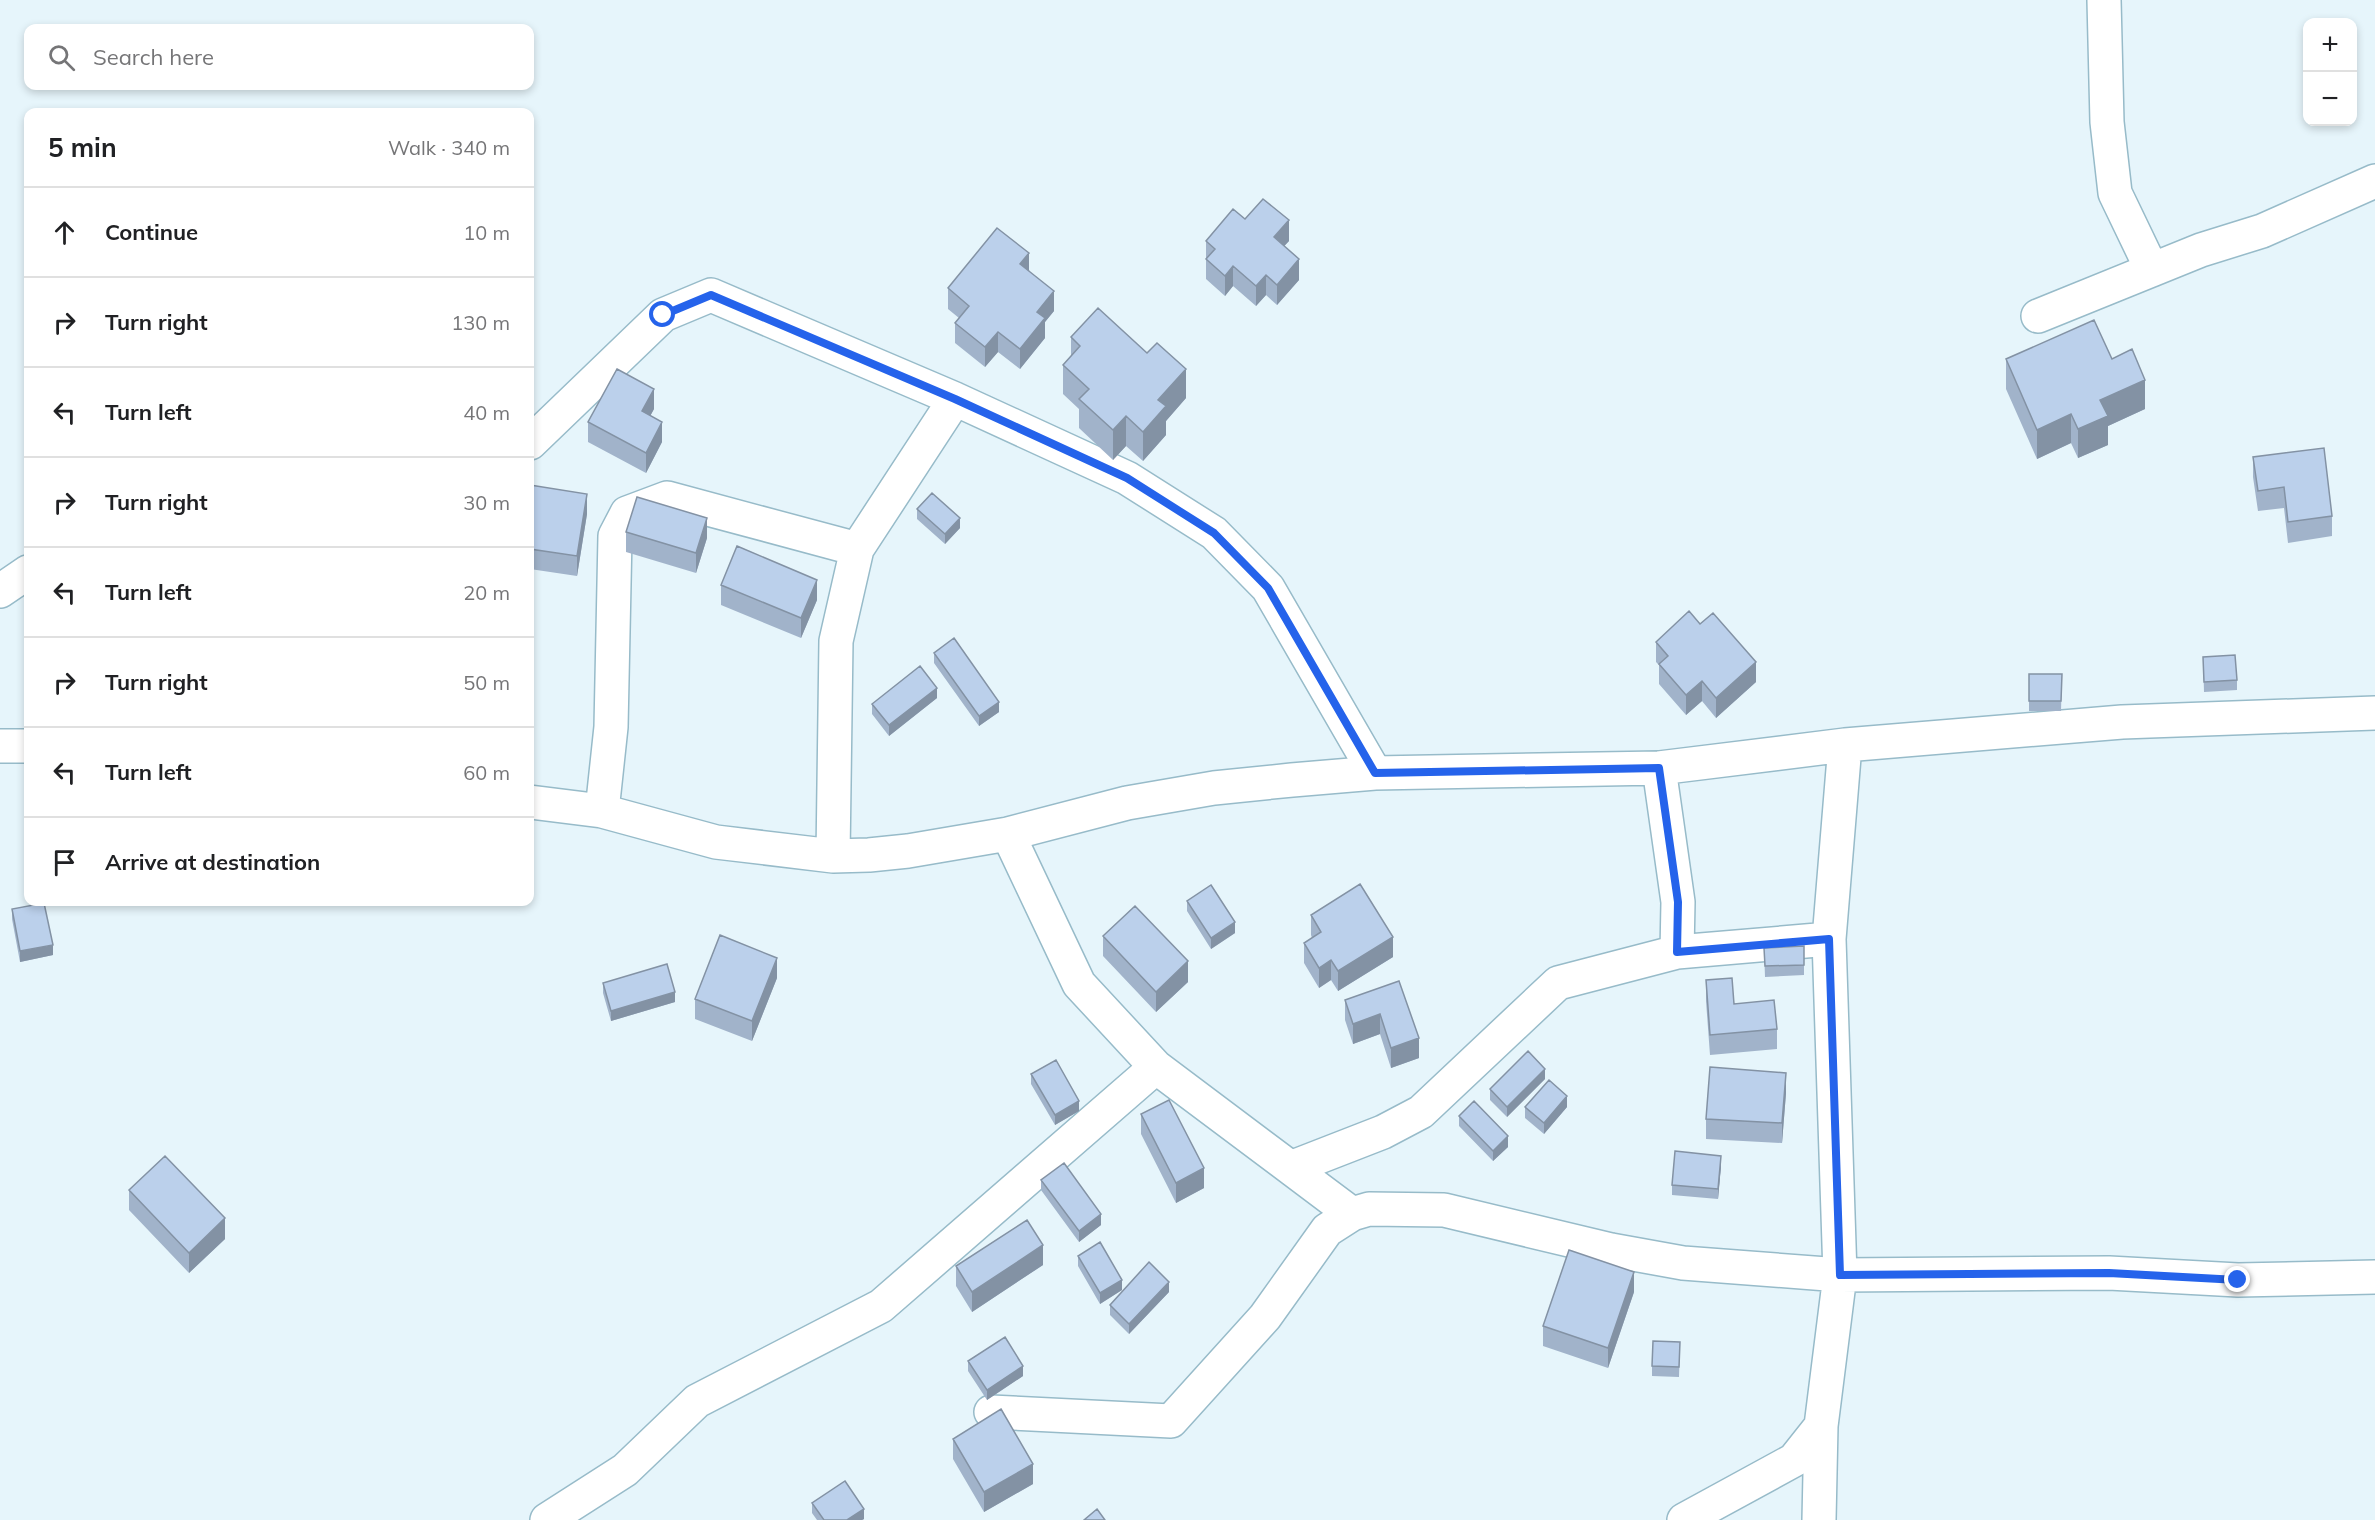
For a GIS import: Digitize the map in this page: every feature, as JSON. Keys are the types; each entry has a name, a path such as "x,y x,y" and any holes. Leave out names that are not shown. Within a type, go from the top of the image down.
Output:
{"street":[{"path":"2104,0 2107,122 2115,193 2152,270"},
{"path":"2038,316 2152,270 2262,231 2375,181"},
{"path":"534,439 663,315 711,295 955,399 1127,478 1214,533 1268,588 1375,773"},
{"path":"833,856 836,641 857,549 955,399"},
{"path":"602,811 611,727 615,537 627,513 667,498 857,549"},
{"path":"0,591 24,575"},
{"path":"534,802 602,811 716,842 833,856 908,851 1008,834 1127,803 1214,788 1375,773 1659,768 1845,745 2121,722 2375,713"},
{"path":"1818,1520 1821,1426 1840,1275 1829,939 1845,745"},
{"path":"0,746 24,746"},
{"path":"1659,768 1678,902 1677,952"},
{"path":"1008,834 1079,984 1156,1067 1206,1107 1293,1167 1352,1214"},
{"path":"1293,1167 1383,1132 1421,1112 1558,982 1677,952 1829,939"},
{"path":"547,1520 625,1470 697,1401 881,1306 1156,1067"},
{"path":"991,1412 1171,1420 1265,1317 1327,1230 1352,1214 1369,1209 1444,1210 1611,1250 1683,1263 1840,1275 2109,1273 2238,1280 2375,1277"},
{"path":"1684,1520 1794,1460 1821,1426"}],"building":[{"path":"1263,199 1289,220 1274,237 1299,259 1277,285 1266,275 1256,286 1233,266 1225,276 1206,259 1215,249 1206,241 1233,209 1245,219"},
{"path":"997,228 1029,253 1020,264 1054,291 1037,312 1045,318 1020,349 998,332 985,347 955,323 969,306 948,288"},
{"path":"1098,308 1147,353 1157,343 1186,369 1158,400 1166,406 1143,432 1126,416 1113,430 1079,399 1089,389 1063,365 1080,346 1071,337"},
{"path":"2094,320 2112,359 2132,349 2145,380 2100,400 2108,416 2078,429 2071,414 2037,430 2006,359"},
{"path":"617,369 654,389 642,411 662,422 646,453 588,422"},
{"path":"2324,448 2332,516 2288,522 2284,487 2258,491 2253,457"},
{"path":"534,486 587,494 577,556 534,550"},
{"path":"932,493 960,518 945,534 917,509"},
{"path":"637,497 707,518 696,553 626,532"},
{"path":"737,546 817,580 801,618 721,585"},
{"path":"1689,611 1700,624 1713,613 1756,662 1716,698 1702,681 1686,695 1659,664 1668,656 1656,642"},
{"path":"954,638 999,702 979,716 934,653"},
{"path":"2235,655 2237,680 2204,682 2203,657"},
{"path":"920,666 937,688 889,725 872,704"},
{"path":"2029,674 2062,674 2061,701 2029,701"},
{"path":"1360,884 1393,937 1338,971 1331,960 1319,968 1304,943 1321,932 1311,915"},
{"path":"1211,885 1235,922 1211,938 1187,901"},
{"path":"45,906 53,945 20,951 12,909"},
{"path":"1135,906 1188,961 1156,992 1103,936"},
{"path":"720,935 777,958 752,1021 695,999"},
{"path":"1804,946 1804,965 1765,966 1764,948"},
{"path":"667,964 675,992 611,1011 603,983"},
{"path":"1732,978 1734,1004 1774,1000 1777,1029 1710,1035 1706,980"},
{"path":"1399,981 1419,1038 1391,1048 1380,1014 1353,1024 1345,1000"},
{"path":"1528,1051 1545,1069 1507,1107 1490,1089"},
{"path":"1056,1060 1079,1101 1055,1115 1031,1074"},
{"path":"1710,1067 1786,1073 1782,1123 1706,1119"},
{"path":"1549,1080 1567,1096 1544,1123 1525,1107"},
{"path":"1169,1100 1204,1168 1176,1183 1141,1114"},
{"path":"1474,1101 1508,1136 1493,1151 1459,1116"},
{"path":"1675,1151 1721,1156 1718,1189 1672,1185"},
{"path":"165,1156 225,1218 189,1253 129,1190"},
{"path":"1064,1163 1101,1214 1079,1231 1041,1180"},
{"path":"1027,1220 1043,1245 972,1292 956,1266"},
{"path":"1100,1242 1122,1280 1100,1293 1078,1256"},
{"path":"1569,1250 1634,1272 1608,1348 1543,1326"},
{"path":"1149,1262 1169,1282 1129,1324 1110,1305"},
{"path":"1005,1337 1023,1366 987,1390 968,1361"},
{"path":"1653,1341 1680,1342 1679,1367 1652,1366"},
{"path":"1001,1409 1033,1464 984,1492 953,1439"},
{"path":"845,1481 864,1509 847,1520 824,1520 812,1503"},
{"path":"1097,1509 1105,1520 1084,1520"}],"route":[{"path":"663,315 711,295 955,399 1127,478 1214,533 1268,588 1375,773 1544,772 1659,768 1678,902 1677,952 1829,939 1840,1275 2109,1273 2238,1280"}]}
